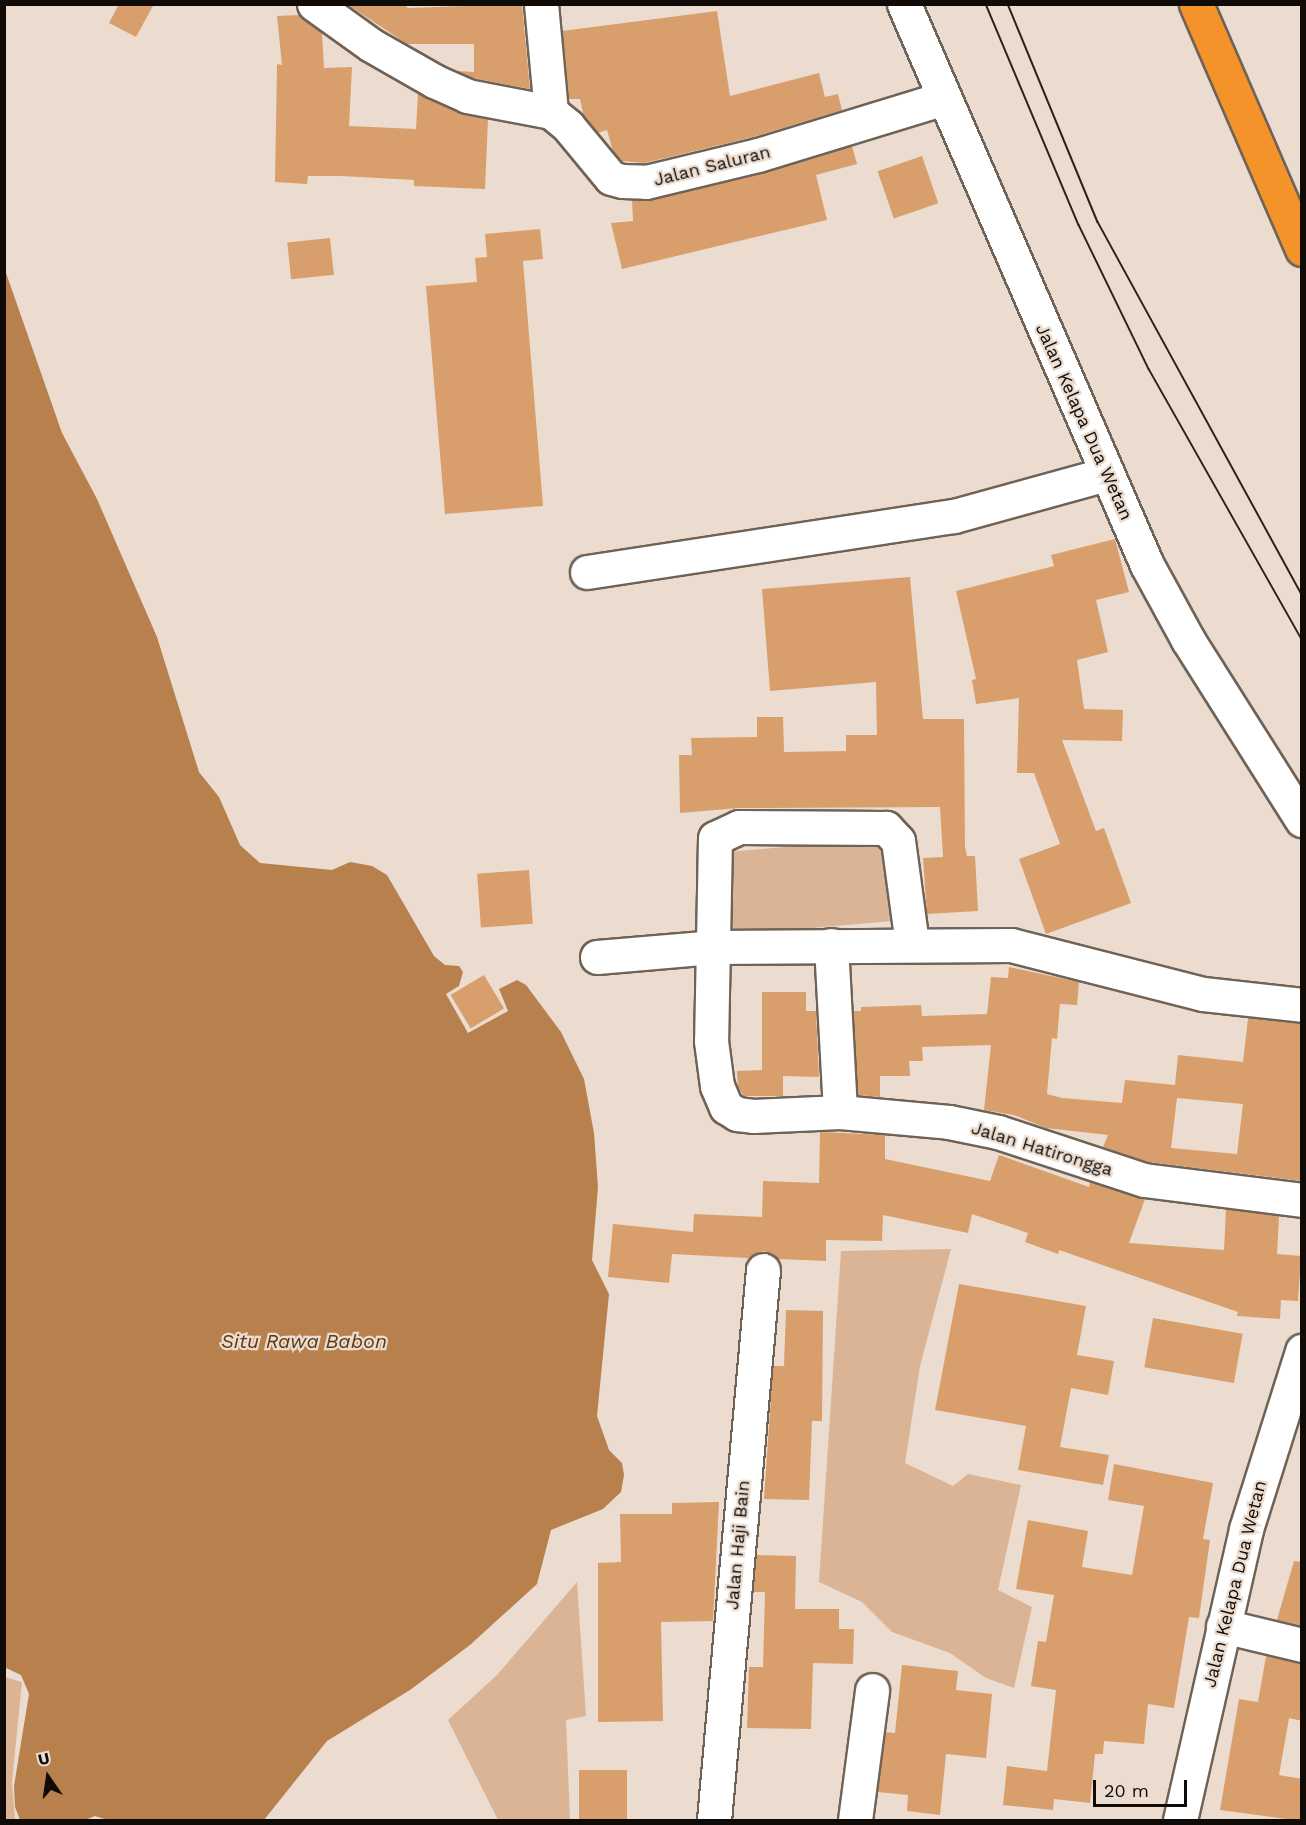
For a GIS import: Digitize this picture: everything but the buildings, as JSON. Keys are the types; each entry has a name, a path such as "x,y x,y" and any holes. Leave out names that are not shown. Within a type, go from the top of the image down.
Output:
{"highway":[{"path":"1196,4 1302,249"}],"street":[{"path":"314,4 371,45 467,96 551,112 541,4"},
{"name":"Jalan Kelapa Dua Wetan","path":"904,4 1147,565 1188,640 1302,820"},
{"name":"Jalan Saluran","path":"551,112 568,126 611,178 646,182 828,135 945,98"},
{"path":"587,572 954,516 1107,474"},
{"path":"713,947 712,846 725,832 750,827 872,826 893,833 898,841 912,944"},
{"path":"831,945 840,1112"},
{"path":"597,957 713,947 1011,945 1203,994 1302,1005"},
{"name":"Jalan Hatirongga","path":"713,947 711,1041 717,1086 726,1107 737,1114 753,1116 840,1112 959,1124 998,1132 1144,1180 1302,1200"},
{"name":"Jalan Haji Bain","path":"714,1821 763,1270"},
{"name":"Jalan Kelapa Dua Wetan","path":"1180,1821 1223,1626 1266,1458 1300,1360"},
{"path":"1223,1626 1302,1645"},
{"path":"855,1821 872,1690"}],"shaded area":[{"path":"888,838 895,921 734,935 727,852"},
{"path":"951,1249 920,1366 905,1463 953,1486 968,1474 1021,1485 998,1590 1032,1607 1014,1688 986,1678 950,1653 892,1632 862,1602 819,1582 841,1251"},
{"path":"577,1582 586,1716 566,1720 570,1820 498,1820 448,1720 497,1675"},
{"path":"4,1677 22,1682 12,1782 15,1820 5,1820"}],"water":[{"name":"Situ Rawa Babon","path":"5,270 62,433 97,499 157,637 199,772 219,797 240,845 260,863 332,870 350,862 372,866 387,875 434,956 445,965 459,966 463,972 459,986 446,994 468,1033 508,1011 499,989 517,980 526,985 561,1032 584,1079 594,1133 598,1187 592,1260 609,1294 597,1416 609,1450 622,1463 624,1475 621,1492 603,1509 551,1530 537,1584 470,1645 410,1690 327,1741 264,1820 108,1820 95,1816 85,1820 20,1820 15,1807 14,1786 29,1694 21,1675 4,1667"}],"tram line":[{"path":"986,4 1079,225 1149,369 1302,639"},
{"path":"1008,4 1098,222 1302,594"}]}
